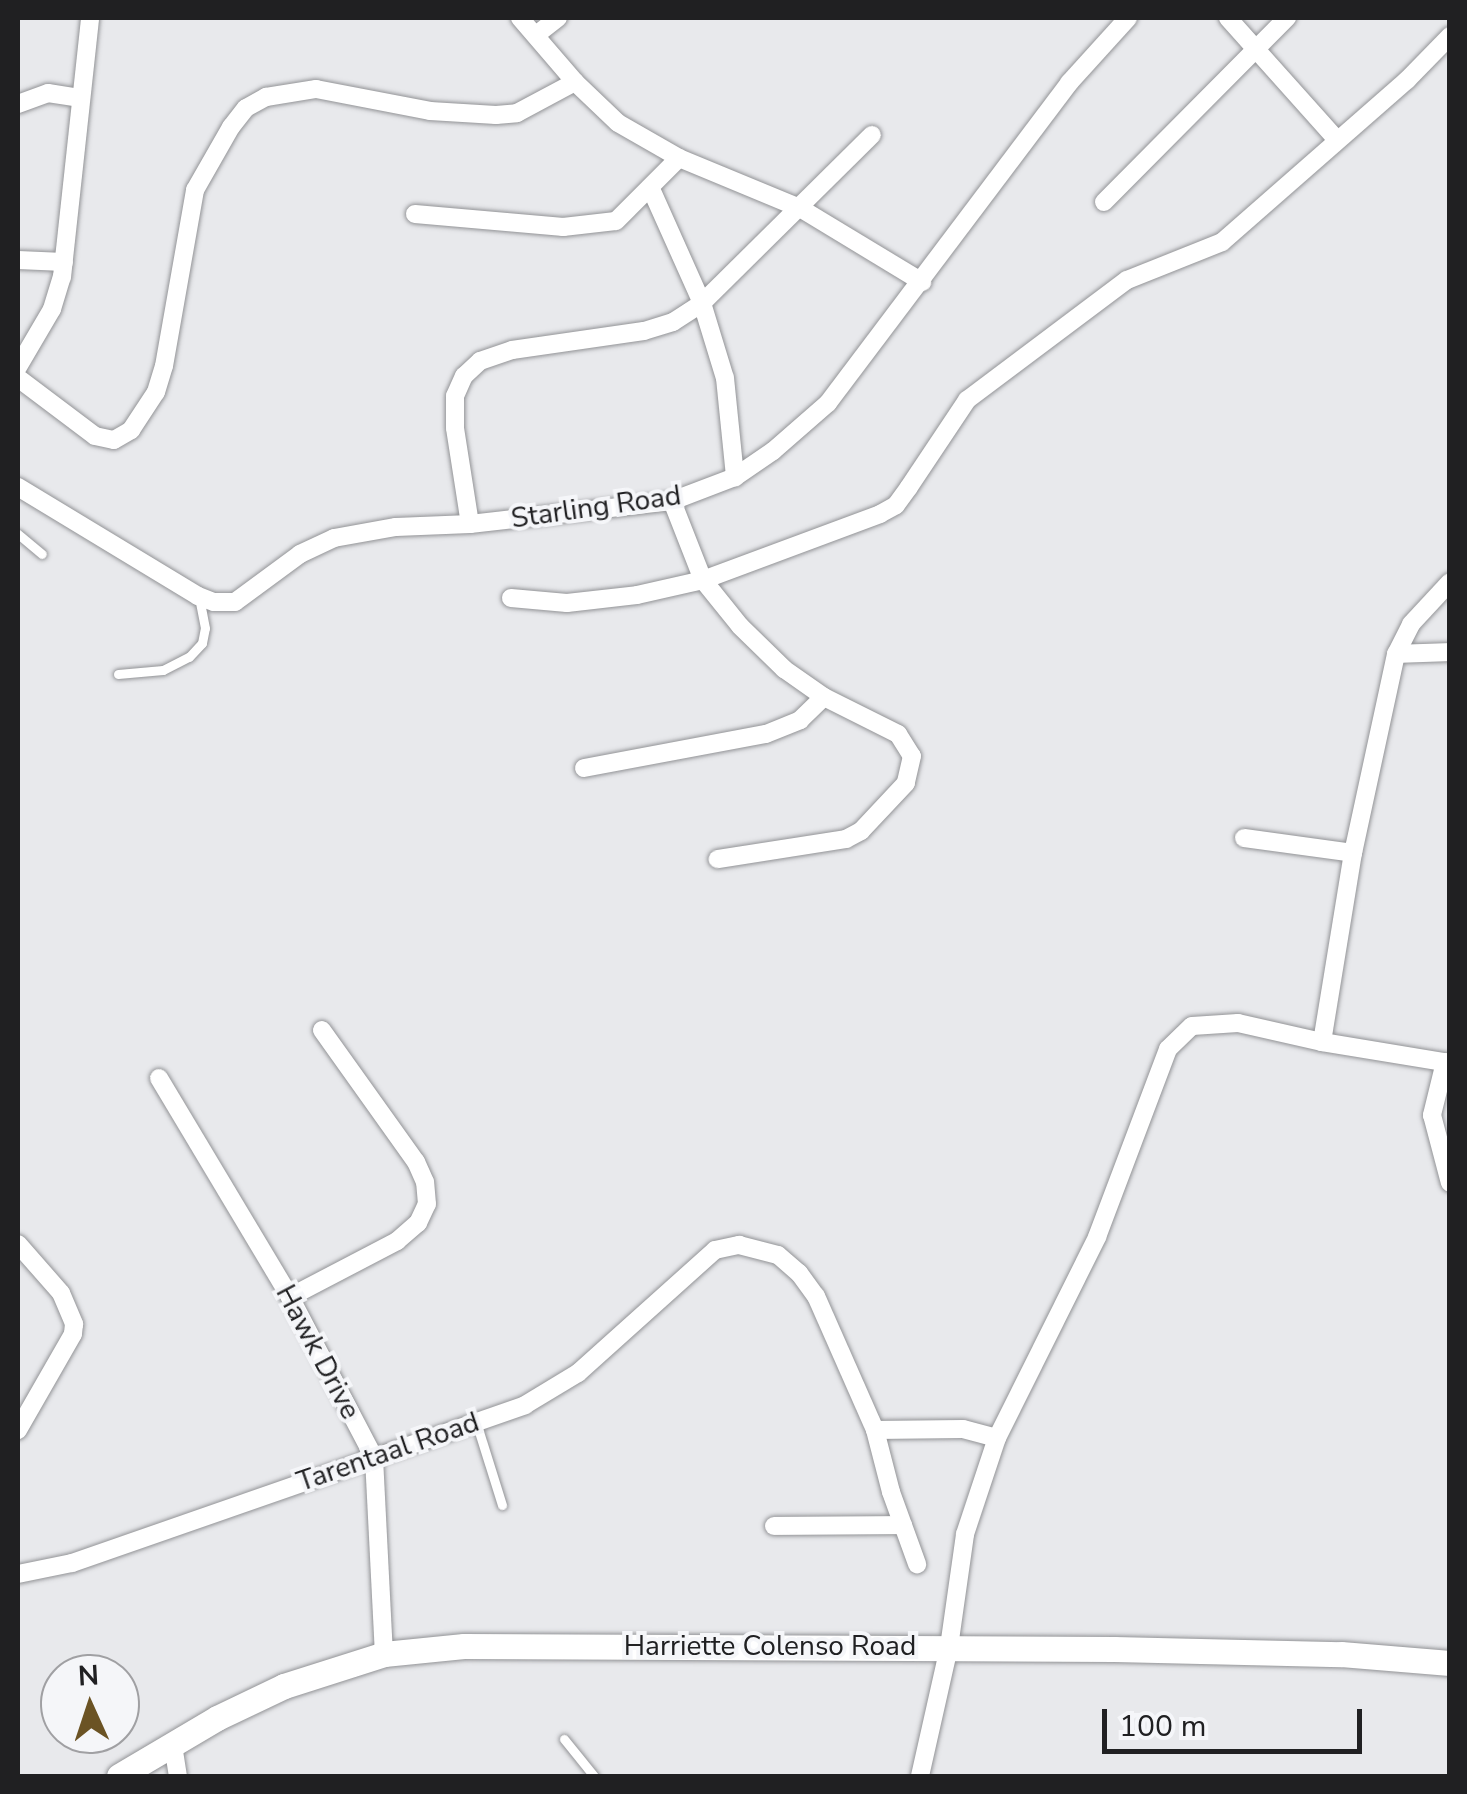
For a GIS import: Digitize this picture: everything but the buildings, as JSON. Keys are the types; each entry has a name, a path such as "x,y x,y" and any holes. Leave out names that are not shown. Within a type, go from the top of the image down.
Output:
{"street":[{"path":"18,367 52,309 64,262 78,98 90,18"},
{"path":"520,18 618,123 679,158 800,208 922,282"},
{"path":"536,35 558,18"},
{"name":"Starling Road","path":"198,596 235,602 300,554 334,538 396,527 470,524 672,501 735,477 773,452 828,403 1069,83 1128,18"},
{"path":"1228,18 1337,140"},
{"path":"1104,202 1287,18"},
{"path":"511,598 566,603 703,580 850,528 896,505 947,426 967,400 994,377 1127,280 1222,242 1450,36"},
{"path":"18,378 95,436 114,440 131,430 156,392 164,366 195,190 230,127 246,108 266,97 316,88 430,111 496,115 517,112 576,82"},
{"path":"18,104 48,92 78,98"},
{"path":"470,524 454,428 455,396 464,376 480,361 512,350 644,332 674,322 702,303 872,135"},
{"path":"416,214 563,227 616,221 679,158"},
{"path":"651,189 702,303 724,378 735,477"},
{"path":"18,260 64,262"},
{"path":"18,486 198,596"},
{"path":"672,501 703,580 784,670 824,697 906,741 912,756 906,782 873,822 846,839 718,858"},
{"path":"1322,1042 1353,854 1396,654 1410,624 1450,582"},
{"path":"1396,654 1450,652"},
{"path":"584,768 766,734 800,720 824,697"},
{"path":"1244,838 1353,854"},
{"path":"920,1776 949,1647 964,1534 997,1438 1097,1237 1168,1049 1180,1034 1210,1022 1238,1023 1322,1042 1447,1062 1432,1115 1450,1183"},
{"path":"290,1297 398,1241 418,1223 427,1204 425,1182 416,1162 322,1030"},
{"name":"Hawk Drive","path":"159,1078 290,1297 374,1458 384,1654"},
{"path":"18,1244 62,1292 73,1314 73,1334 18,1430"},
{"name":"Tarentaal Road","path":"18,1574 72,1563 524,1405 578,1373 716,1250 754,1247 778,1255 799,1273 816,1296 875,1430"},
{"path":"918,1564 875,1430 963,1429 997,1438"},
{"path":"774,1526 903,1525"},
{"name":"Harriette Colenso Road","path":"118,1776 284,1686 384,1654 536,1645 949,1647 1341,1654 1450,1664"},
{"path":"173,1745 178,1776"}],"lane":[{"path":"18,534 42,554"},
{"path":"118,674 163,670 190,656 202,643 205,628 198,596"},
{"path":"476,1422 502,1504"},
{"path":"564,1739 594,1776"}]}
